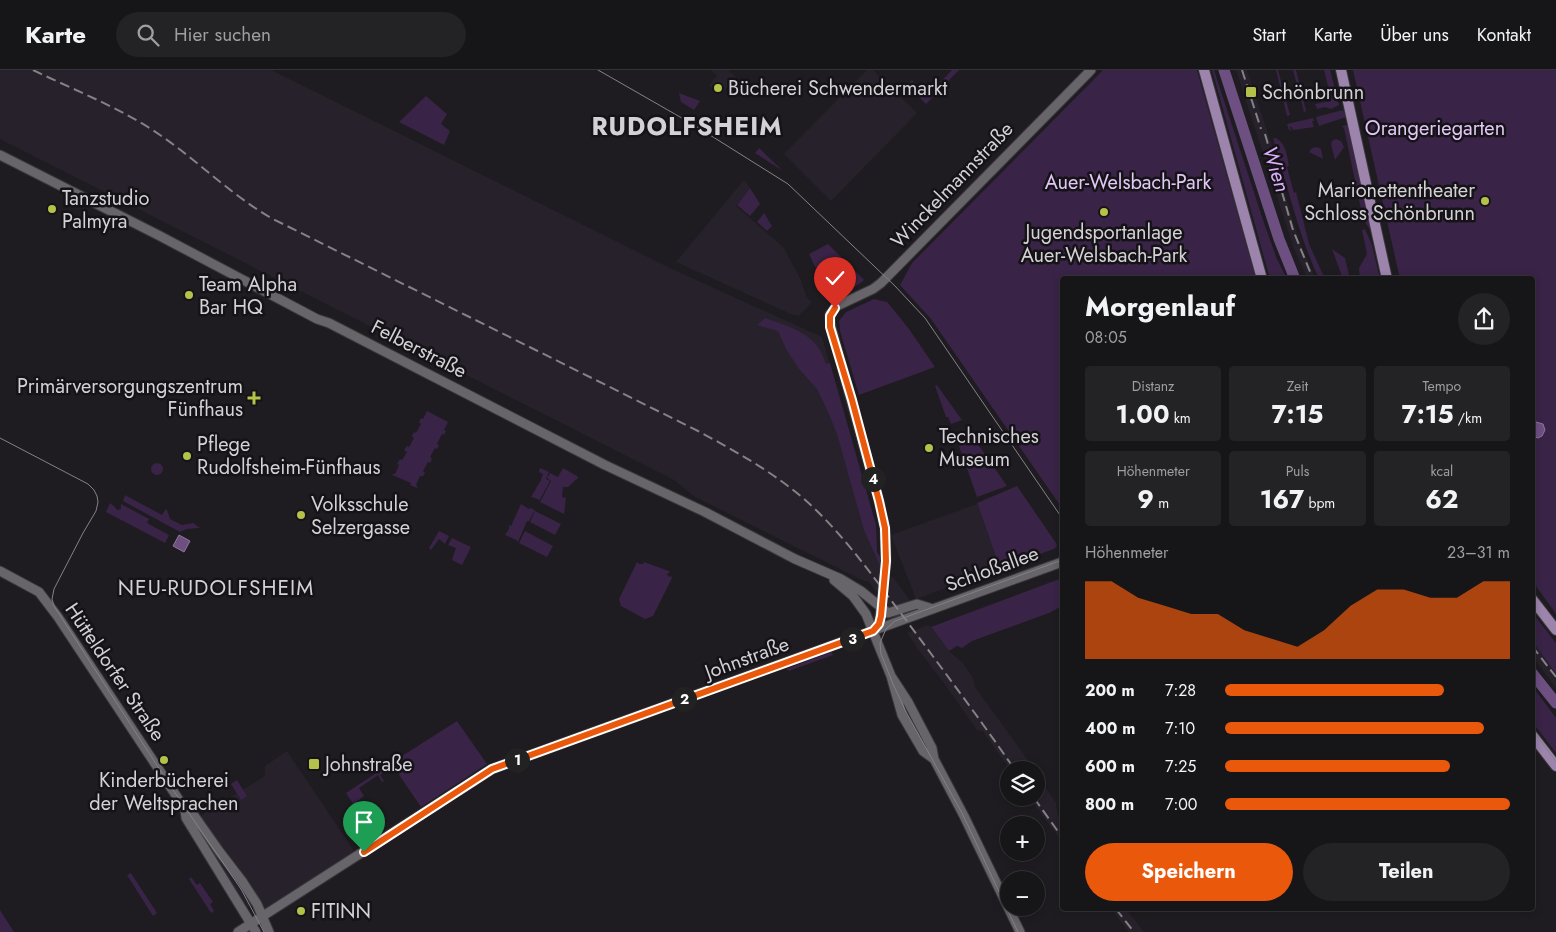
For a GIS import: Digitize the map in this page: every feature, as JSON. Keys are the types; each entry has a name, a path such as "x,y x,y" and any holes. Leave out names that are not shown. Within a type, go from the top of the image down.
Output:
{"main road":[{"name":"Winckelmannstraße","path":"882,608 886,561 885,528 854,409 830,327 830,314 837,306 874,289 881,283 1091,70"},
{"path":"1204,70 1261,276"},
{"path":"1340,70 1386,276"},
{"name":"Felberstraße","path":"0,155 605,465 705,512 823,572 841,579 861,591 882,608"},
{"name":"Schloßallee","path":"873,631 1060,563"},
{"name":"Hütteldorfer Straße","path":"0,571 42,595 78,646 186,810 193,814 238,875 252,897 269,932"},
{"name":"Felberstraße","path":"823,572 853,596 866,614 891,676 901,715 923,752 934,759 974,835 1020,932"},
{"path":"1535,603 1556,630"},
{"name":"Schloßallee","path":"882,608 888,613 917,604 934,609"},
{"path":"873,631 879,624 882,608"},
{"name":"Johnstraße","path":"238,932 492,769 873,631"},
{"path":"1535,740 1556,766"},
{"name":"Hütteldorfer Straße","path":"186,810 186,818 256,932"}],"shaded area":[{"path":"0,70 271,70 670,268 822,337 876,525 877,552 882,560 877,593 868,581 864,581 695,497 674,480 0,139"},
{"path":"711,70 728,70 736,78 719,95 709,85 717,76"},
{"path":"867,70 873,70 917,113 831,201 784,154"},
{"path":"1236,70 1247,70 1276,158 1291,216 1315,276 1307,276 1294,249"},
{"path":"744,180 750,188 736,206 784,248 800,278 807,298 812,302 799,316 676,262"},
{"path":"1535,422 1543,424 1545,430 1542,436 1538,438 1535,437"},
{"path":"977,504 1000,568 916,599 891,535"},
{"path":"179,535 190,541 184,552 173,546"},
{"path":"891,577 893,577 911,602 889,610 887,607"},
{"path":"929,625 949,651 963,663 973,678 975,687 1028,761 1004,761 983,731 977,730 907,633"},
{"path":"1535,645 1556,674 1556,688 1535,660"},
{"path":"287,751 356,854 259,916 252,905 248,907 189,819 197,818 265,776 265,766"},
{"path":"1045,786 1056,803 1060,820 1060,839 1045,816 1036,806 1045,806"},
{"path":"1113,911 1128,911 1144,932 1129,932"}],"green space":[{"path":"952,70 959,70 926,104 907,85 912,80 928,95"},
{"name":"Auer-Welsbach-Park","path":"1103,70 1197,70 1255,276 1060,276 1060,505 931,319 900,285 912,263"},
{"path":"1212,70 1214,70 1265,226 1286,276 1269,276"},
{"path":"1276,70 1278,70 1290,115 1287,116"},
{"path":"1293,70 1296,70 1306,111 1304,112"},
{"path":"1324,70 1330,70 1339,105 1331,109 1325,107 1317,109 1315,104 1330,101 1331,99"},
{"name":"Orangeriegarten","path":"1353,70 1556,70 1556,614 1535,585 1535,276 1399,276"},
{"path":"1092,74 1093,76 994,176 993,175"},
{"path":"679,93 700,101 694,110 681,102"},
{"path":"426,96 447,114 441,124 450,131 444,145 399,122"},
{"path":"1343,110 1346,117 1319,126 1316,117"},
{"path":"1313,118 1314,127 1293,130 1291,126 1291,131 1289,130 1287,124"},
{"path":"1342,126 1348,126 1373,234 1363,219 1344,128"},
{"path":"1273,138 1279,140 1286,150 1289,166 1287,167 1294,193 1296,192 1309,244 1324,276 1318,276 1293,209"},
{"path":"1336,139 1341,141 1344,147 1335,160 1331,144"},
{"path":"1317,147 1321,149 1323,159 1309,152 1312,148"},
{"path":"759,148 783,171 755,153"},
{"path":"750,188 760,204 750,216 737,205"},
{"path":"764,213 772,226 767,231 757,222"},
{"path":"1365,229 1372,245 1379,276 1360,276 1359,268 1367,254 1362,230"},
{"path":"828,244 864,280 858,285 830,298 809,254"},
{"path":"1332,249 1345,258 1349,276 1342,276"},
{"path":"874,299 889,304 935,367 859,395 840,331 839,321 846,312"},
{"path":"765,318 794,329 810,338 822,354 826,364 830,363 876,525 877,552 882,560 881,568 864,530 837,434 828,412 817,389 799,369 786,349 778,331 757,325"},
{"path":"937,385 962,420 951,424 948,417 946,417 935,386"},
{"path":"427,411 448,422 444,435 442,434 437,444 439,445 437,449 435,448 430,457 432,459 430,463 428,462 423,471 425,473 423,476 420,476 416,485 417,488 410,485 411,483 392,475 395,474 399,465 397,464 407,452 404,450 407,446 409,447 414,438 412,436 414,432 416,433 421,424 419,422 421,418 423,419"},
{"path":"975,440 1007,486 977,497 959,446"},
{"path":"155,463 159,463 163,469 159,475 155,475 151,471 151,467"},
{"path":"540,468 549,472 546,479 550,481 539,501 531,497 543,474 539,472"},
{"path":"563,468 578,478 568,487 563,487 562,497 566,498 564,514 540,502 551,481 547,478 550,473 558,477"},
{"path":"1017,486 1057,546 1054,549 1000,568 977,503"},
{"path":"125,495 162,515 166,509 170,519 182,525 193,523 200,528 187,529 180,532 123,501"},
{"path":"110,503 117,510 121,509 121,504 149,519 147,523 169,535 165,543 106,512"},
{"path":"521,504 535,510 529,521 527,521 518,542 505,535"},
{"path":"535,511 561,524 555,535 530,522"},
{"path":"439,531 449,536 445,544 439,539 431,550 429,548"},
{"path":"525,531 553,546 547,557 519,543"},
{"path":"452,538 471,547 462,565 452,560 456,548 448,545"},
{"path":"637,562 643,564 644,562 669,571 667,574 672,578 653,616 645,619 621,606 619,599"},
{"path":"1060,579 1060,607 1049,613 972,641 962,648 957,646 949,651 931,627"},
{"path":"1535,616 1556,643 1556,674 1535,645"},
{"path":"831,652 833,655 789,671 786,669"},
{"path":"1535,690 1556,718 1556,753 1535,726"},
{"path":"457,721 487,764 421,807 391,763"},
{"path":"387,766 389,769 380,775 384,781 382,782 378,775 359,788 364,796 355,803 355,807 346,793"},
{"path":"237,780 247,796 241,800 231,784"},
{"path":"131,873 157,913 153,916 127,875"},
{"path":"191,877 197,885 200,883 213,902 210,904 214,911 211,913 189,879"},
{"path":"0,910 14,932 0,932"}],"waterway":[{"name":"Wien","path":"1224,70 1279,239 1294,276"},
{"name":"Wien","path":"1535,677 1556,703"}],"tram line":[{"path":"598,70 694,125 788,184 895,286 925,318 1060,515"},
{"path":"0,438 88,484 94,490 98,502 96,511 54,589 52,599 54,606 171,787 241,889 264,932"},
{"path":"1018,932 962,813 906,712 881,654 880,643 886,629 895,621 1060,561"},
{"path":"1535,734 1556,761"}],"railway":[{"path":"33,70 114,108 145,125 174,145 242,199 271,218 698,431 778,479 818,512 858,556 1009,761"},
{"path":"1242,70 1261,129"},
{"path":"1265,134 1293,230 1312,276"},
{"path":"1535,650 1556,677"},
{"path":"1040,806 1060,834"},
{"path":"1118,911 1134,932"}],"place":[{"name":"Bücherei Schwendermarkt","path":"718,88"},
{"name":"Schönbrunn","path":"1251,92"},
{"name":"Marionettentheater Schloss Schönbrunn","path":"1485,201"},
{"name":"Tanzstudio Palmyra","path":"52,209"},
{"name":"Jugendsportanlage Auer-Welsbach-Park","path":"1104,212"},
{"name":"Team Alpha Bar HQ","path":"189,295"},
{"name":"Primärversorgungszentrum Fünfhaus","path":"254,398"},
{"name":"Technisches Museum","path":"929,448"},
{"name":"Pflege Rudolfsheim-Fünfhaus","path":"187,456"},
{"name":"Volksschule Selzergasse","path":"301,515"},
{"name":"Kinderbücherei der Weltsprachen","path":"164,760"},
{"name":"Johnstraße","path":"314,764"},
{"name":"FITINN","path":"301,911"}],"district":[{"name":"RUDOLFSHEIM","path":"687,126"},
{"name":"NEU-RUDOLFSHEIM","path":"216,588"}],"route":[{"path":"364,852 492,769 873,631 879,624 881,616 886,561 886,536 879,501 852,400 830,327 831,312 835,308"}]}
